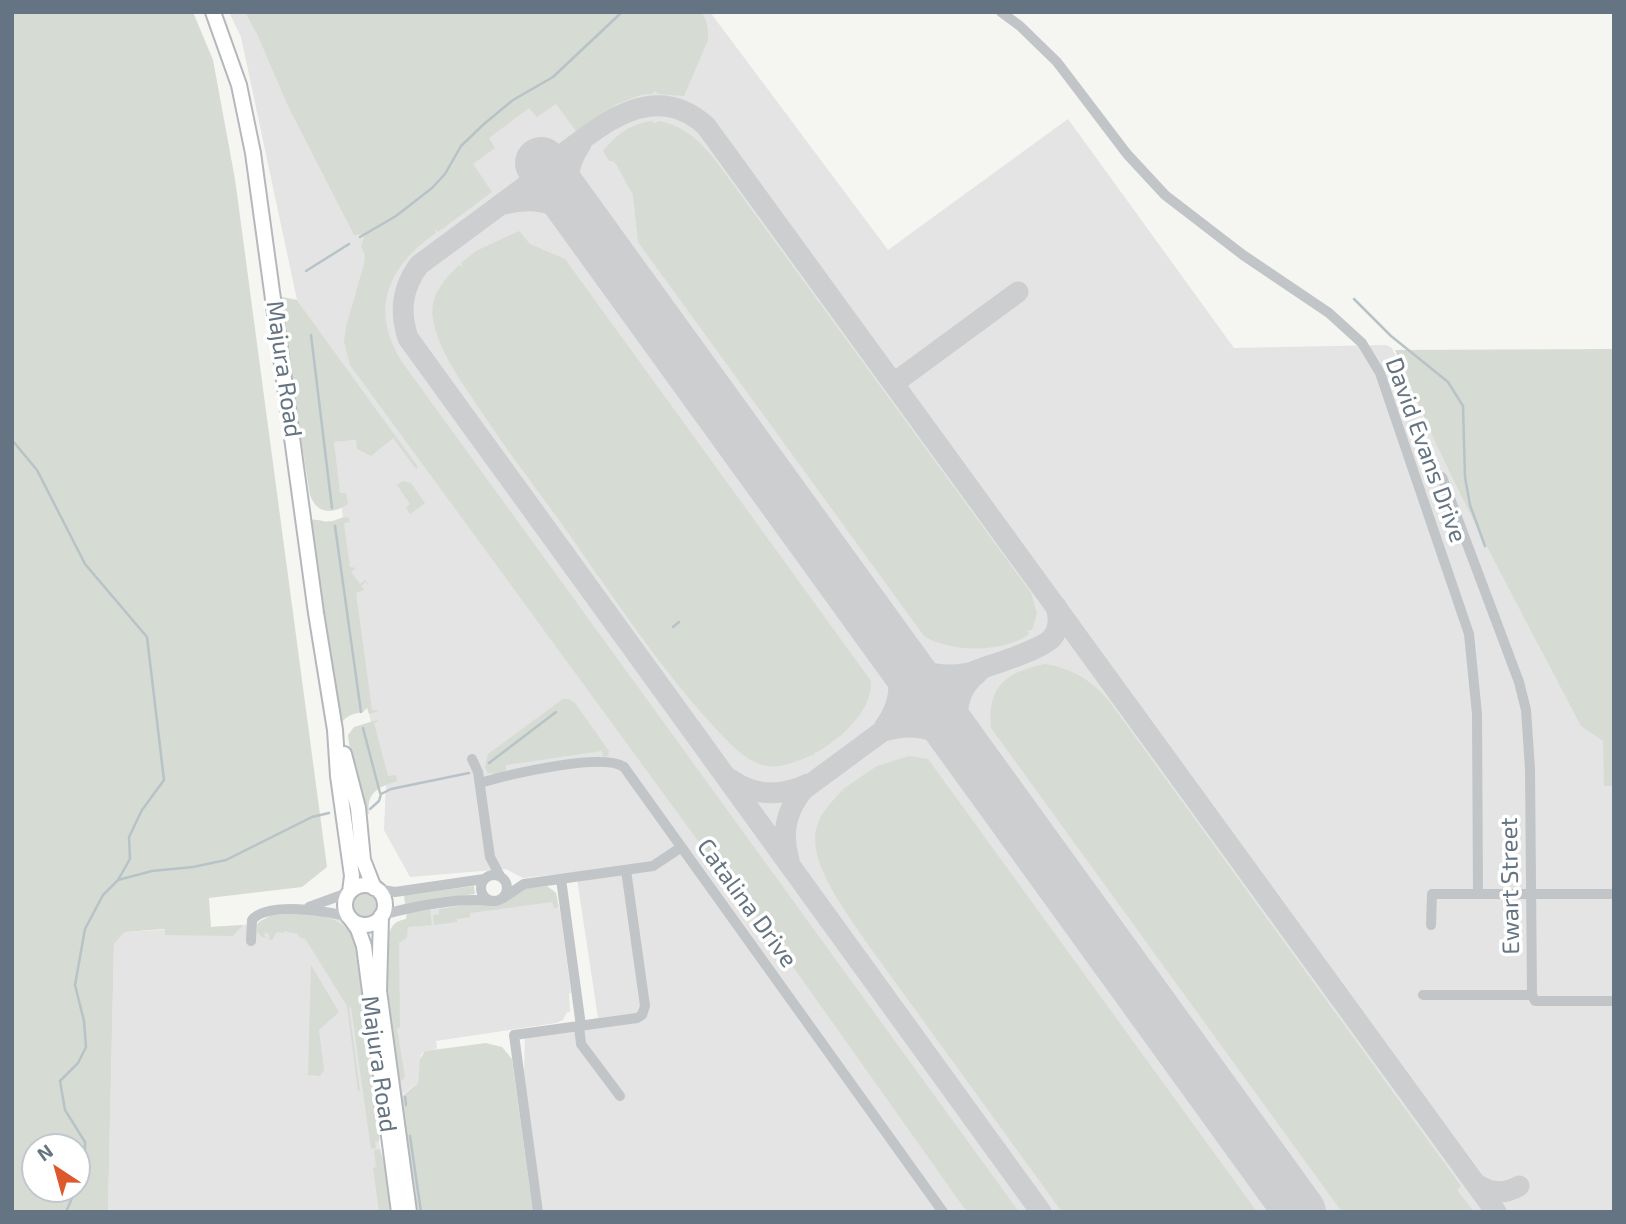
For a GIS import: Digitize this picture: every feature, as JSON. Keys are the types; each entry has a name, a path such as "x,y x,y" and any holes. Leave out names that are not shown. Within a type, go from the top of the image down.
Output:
{"main road":[{"name":"Majura Road","path":"214,12 239,85 252,143 316,613 335,730 338,776 352,876 350,892"},
{"name":"Majura Road","path":"335,730 356,801 363,860 376,888"},
{"path":"362,886 376,888 384,902 382,915 374,923 357,923 345,906 350,892 362,886"},
{"name":"Majura Road","path":"382,915 379,991 409,1212"},
{"name":"Majura Road","path":"351,918 363,943 399,1212"}],"street":[{"name":"David Evans Drive","path":"1001,12 1020,26 1057,62 1127,154 1165,195 1243,255 1329,313 1362,344 1380,373 1469,634 1477,714 1478,894"},
{"name":"Ewart Street","path":"1442,477 1519,682 1526,710 1530,775 1532,995"},
{"path":"472,759 480,783 490,857 481,891 490,901"},
{"name":"Catalina Drive","path":"480,783 527,771 602,761 616,762 629,772 680,848 943,1212"},
{"path":"376,888 396,892 493,875 524,884 655,865 680,848"},
{"path":"490,857 507,887 503,898"},
{"path":"538,1212 514,1035 637,1018 644,1010 626,870"},
{"path":"561,879 582,1044 620,1096"},
{"path":"382,915 404,908 477,900 496,901 524,884"},
{"path":"299,910 350,892"},
{"path":"1432,925 1432,894 1614,894"},
{"path":"251,941 250,925 257,914 264,911 332,912 351,918"},
{"path":"1423,995 1532,995 1535,1000 1614,1001"}],"shaded area":[{"path":"12,12 193,12 213,60 235,179 327,867 302,887 209,898 211,927 243,925 233,936 165,935 165,929 125,932 114,944 108,1212 12,1212"},
{"path":"229,12 710,12 888,250 1068,119 1234,348 1386,345 1392,348 1421,413 1604,741 1604,786 1614,786 1614,1212 543,1212 524,1077 525,1030 598,1018 576,872 523,878 506,869 410,877 384,830 386,784 369,714 333,442 356,440 383,419 297,300 241,37"},
{"path":"245,12 701,12 703,15 708,40 684,96 658,94 655,91 641,95 617,104 576,131 556,104 537,117 529,108 489,138 495,148 473,164 492,192 438,232 435,229 436,233 419,246 395,274 386,307 392,343 402,362 1019,1212 967,1212 767,930 715,864 350,365 344,342 364,264 365,255 361,246 365,234 354,235 288,106"},
{"path":"653,121 654,124 658,121 682,129 713,157 1031,593 1037,613 1032,630 1027,630 1029,634 1005,645 977,649 948,646 924,636 638,242 633,195 616,164 609,161 603,151 625,131 638,124"},
{"path":"519,231 530,244 565,259 871,681 870,692 861,713 835,740 816,753 814,750 815,754 787,764 766,766 745,756 719,732 688,697 632,624 494,431 449,361 433,319 433,303 439,289 453,271 459,265 463,267 461,263 476,251"},
{"path":"278,296 297,300 418,467 416,469 393,438 371,456 357,449 356,440 334,442 340,493 346,493 348,504 336,510 321,509 310,495"},
{"path":"1614,349 1614,786 1604,786 1603,741 1581,726 1460,493 1395,350"},
{"path":"403,481 411,483 425,503 410,514 406,508 410,504 397,485 391,488"},
{"path":"349,518 350,522 344,523 350,567 356,568 351,572 360,584 365,580 370,586 365,582 361,586 364,590 356,593 372,710 379,711 369,714 367,708 341,723 308,520 328,521"},
{"path":"1045,664 1080,676 1109,701 1461,1186 1457,1190 1474,1212 1342,1212 991,728 992,701 1002,683 1020,671"},
{"path":"563,699 575,703 609,751 608,756 603,757 602,751 506,765 506,771 488,773 485,767 488,754"},
{"path":"380,719 374,723 388,776 396,775 397,781 375,792 369,801 369,814 366,813 348,735 354,727"},
{"path":"909,756 928,759 1257,1212 1062,1212 864,939 822,870 815,840 817,826 828,807 842,790 845,793 843,789 877,766"},
{"path":"474,886 475,894 405,904 404,895"},
{"path":"547,886 556,893 558,907 554,908 552,902 470,913 470,917 457,919 457,922 434,925 433,915 439,914 439,909 481,903 499,905 518,889"},
{"path":"552,889 557,896 561,917 571,993 570,1012 556,1023 436,1041 437,1049 425,1051 421,1055 418,1083 403,1094 401,1102 389,1012 386,955 392,928 406,919 407,913 479,903 496,905"},
{"path":"365,893 376,900 377,905 370,916 365,917 354,910 353,905 360,894"},
{"path":"430,910 432,925 408,927 407,938 399,943 400,1028 397,1029 405,1077 398,1084 385,979 387,940 393,925 406,919 407,913"},
{"path":"312,913 345,921 353,931 360,958 357,959 380,1126 379,1141 392,1212 108,1212 114,944 125,932 243,925"},
{"path":"312,913 342,924 354,940 380,1126 376,1148 371,1149 351,1007 360,1091 347,1006 306,940 298,934 284,931 277,932 272,940 268,939 270,936 266,932 264,935 267,938 257,932 258,923 271,915"},
{"path":"311,965 339,1012 319,1030 324,1070 320,1076 308,1075"},
{"path":"486,1043 502,1047 512,1059 533,1212 416,1212 401,1097 418,1083 420,1059 425,1051"},
{"path":"380,1149 387,1174 392,1212 379,1212 373,1168 376,1167 374,1150"}],"waterway":[{"path":"360,237 396,216 432,188 445,174 461,146 484,124 513,100 553,77 622,12"},
{"path":"306,271 349,244"},
{"path":"1354,299 1391,336 1448,382 1463,406 1465,477 1470,505 1485,546"},
{"path":"311,335 332,508"},
{"path":"12,440 37,470 85,564 147,637 164,780 142,810 129,837 130,859 118,880"},
{"path":"335,526 361,712"},
{"path":"673,627 679,622"},
{"path":"489,763 556,712"},
{"path":"363,728 380,793"},
{"path":"370,809 379,801 381,794 391,789 469,773"},
{"path":"79,1133 65,1110 60,1081 78,1063 86,1047 84,1021 75,985 85,929 103,895 118,880 152,871 226,860 312,817 329,813"},
{"path":"405,1097 406,1105"},
{"path":"410,1136 421,1212"},
{"path":"66,1212 70,1203"}],"taxiway":[{"path":"544,168 601,126 642,107 663,106 685,111 706,126 1496,1212"},
{"path":"578,217 568,180 575,153 581,144"},
{"path":"546,171 419,265 409,282 404,300 408,338 1041,1212"},
{"path":"504,204 531,201 553,205 573,217 592,236"},
{"path":"894,383 1018,292"},
{"path":"854,596 886,642 898,674 899,691 895,708 885,726"},
{"path":"882,634 909,663 930,673 969,673 1046,643 1058,627 1056,606"},
{"path":"789,860 785,832 789,814 804,789 941,688 991,665"},
{"path":"965,750 957,719 958,708 963,690 978,673"},
{"path":"884,731 910,727 934,731 956,743 974,762"},
{"path":"730,779 749,789 768,793 788,791 808,784"},
{"path":"1475,1183 1497,1192 1519,1186"}],"runway":[{"path":"541,163 1300,1212"}]}
